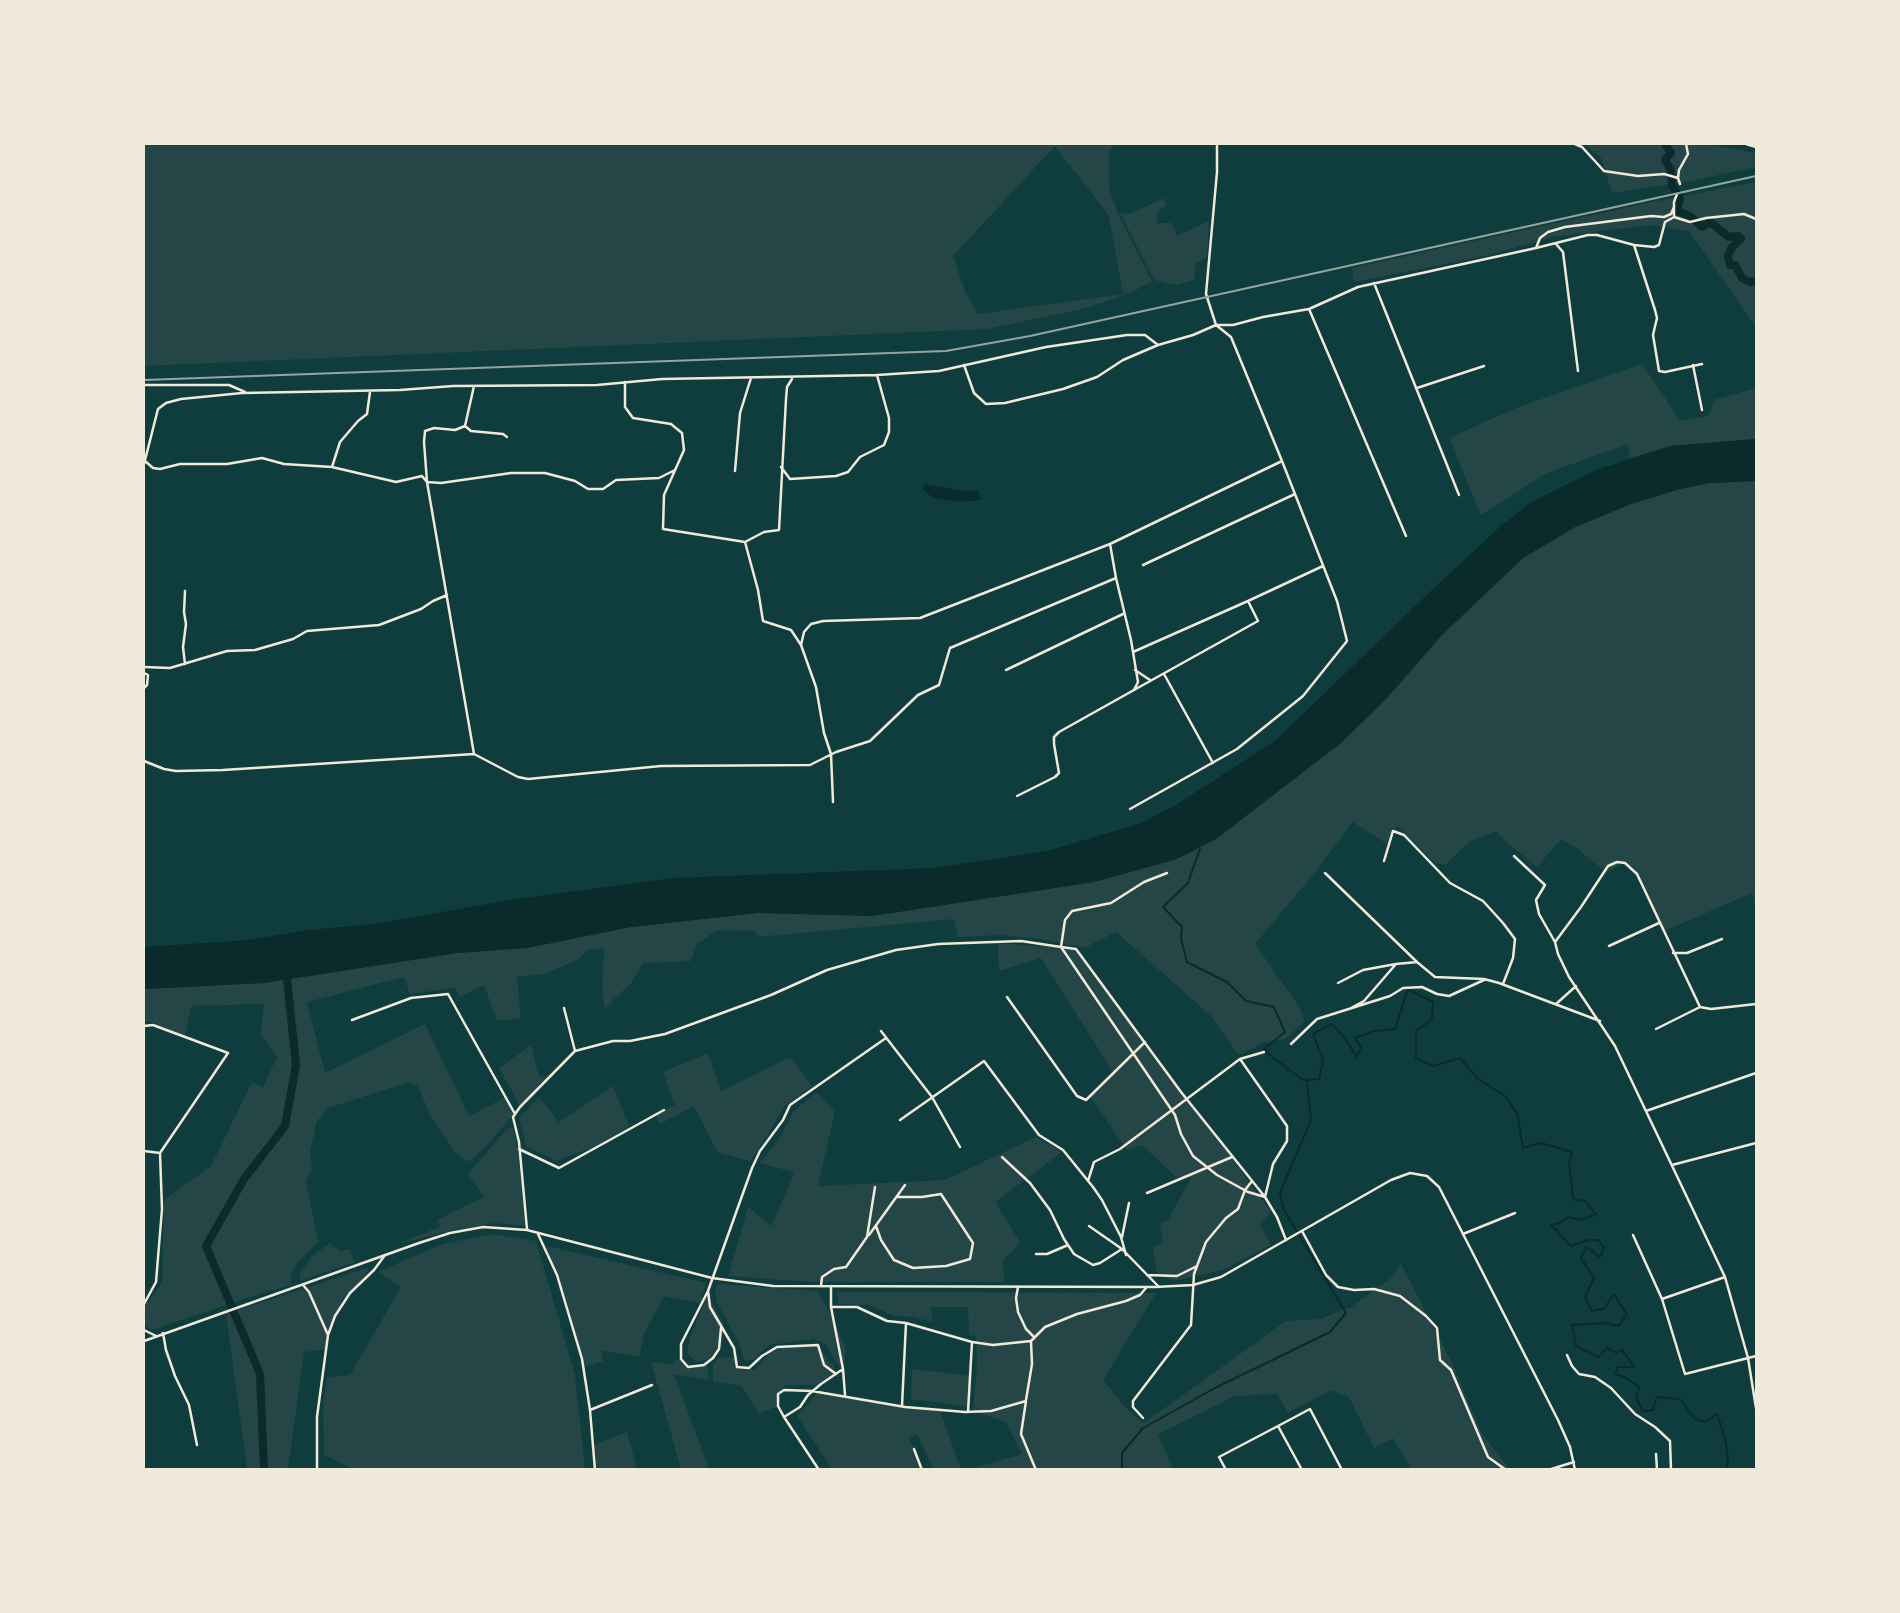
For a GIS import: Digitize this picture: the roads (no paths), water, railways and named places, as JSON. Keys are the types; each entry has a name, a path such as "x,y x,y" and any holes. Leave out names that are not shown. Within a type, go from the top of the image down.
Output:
{"street":[{"path":"1130,809 1237,749 1303,696 1348,641 1337,601 1282,460 1231,337 1216,325 1206,293 1217,144"},
{"path":"1575,144 1582,147 1604,171 1638,176 1664,174 1678,178"},
{"path":"1680,184 1678,178 1688,154 1686,144"},
{"path":"1746,144 1756,147"},
{"path":"1536,248 1540,238 1548,232 1565,227 1651,216 1664,217 1671,214 1677,194"},
{"path":"1674,207 1674,217"},
{"path":"963,364 974,393 986,404 1005,403 1063,389 1097,377 1123,360 1216,325 1233,325 1308,309 1358,287 1374,283 1588,235 1654,247 1659,245 1665,222 1674,217 1690,222 1744,214 1756,219"},
{"path":"1556,244 1563,252 1578,371"},
{"path":"1634,245 1656,310 1653,335 1657,367 1665,372 1702,364"},
{"path":"1374,283 1459,495"},
{"path":"1308,309 1406,536"},
{"path":"427,482 422,476 396,482 332,467 285,464 262,458 227,464 180,464 160,469 144,463 160,406 199,396 877,375 939,371 1046,347 1127,335 1145,335 1158,345"},
{"path":"1693,365 1702,410"},
{"path":"1417,387 1484,366"},
{"path":"781,467 790,479 836,477 848,472 860,457 884,444 890,432 889,418 877,375"},
{"path":"625,382 625,407 633,418 671,424 682,433 684,450 664,495 663,529 745,542 764,532 779,530 788,387 793,377"},
{"path":"735,471 740,414 751,378"},
{"path":"144,385 229,385 248,393"},
{"path":"465,425 474,386"},
{"path":"332,467 340,442 367,414 370,391"},
{"path":"465,425 471,430 503,434 507,437"},
{"path":"465,425 455,430 434,428 425,431 424,442 427,482 474,754"},
{"path":"801,645 804,632 811,624 823,621 919,618 1110,544 1282,460"},
{"path":"427,482 452,482 511,473 545,474 575,481 588,489 603,489 617,480 659,478 676,470"},
{"path":"1143,565 1295,494"},
{"path":"745,542 763,621 791,630 801,645 816,687 824,733 831,754 832,802"},
{"path":"1110,544 1138,682 1134,690"},
{"path":"1133,652 1323,566"},
{"path":"145,759 164,769 176,771 474,754 517,777 528,779 661,766 810,765 831,754 870,741 918,695 939,685 950,648 1116,578"},
{"path":"185,591 185,664"},
{"path":"144,667 170,668 227,651 255,650 293,639 307,631 379,625 421,609 447,595"},
{"path":"1017,796 1059,773 1054,737 1059,732 1258,621 1248,601"},
{"path":"1006,670 1124,614"},
{"path":"1135,670 1151,680"},
{"path":"144,673 148,675 144,688"},
{"path":"1164,673 1213,763"},
{"path":"1384,861 1393,831 1404,835 1450,883 1483,901 1516,939 1513,958 1503,984"},
{"path":"1514,856 1545,885 1537,896 1537,905 1544,925 1576,986 1615,1046 1725,1277 1748,1358 1756,1408"},
{"path":"1555,942 1608,866 1617,862 1629,865 1637,874 1700,1007"},
{"path":"1167,873 1111,903 1072,911 1065,920 1061,947 1175,1115 1192,1156 1245,1190 1265,1197"},
{"path":"1325,873 1435,977 1484,979 1503,984 1600,1021"},
{"path":"1609,946 1659,923"},
{"path":"1673,953 1687,953 1722,939"},
{"path":"527,1230 513,1117 575,1051 612,1041 630,1041 665,1034 771,995 827,970 896,950 977,941 1021,941 1076,949 1187,1100 1265,1197 1286,1240"},
{"path":"1338,983 1363,970 1417,962"},
{"path":"1345,1011 1364,1001 1385,980 1396,964"},
{"path":"1291,1044 1317,1019 1390,996 1403,988 1422,987 1449,996 1484,979"},
{"path":"1556,1004 1576,986"},
{"path":"352,1020 411,998 448,994 515,1114"},
{"path":"1007,997 1077,1096 1086,1100 1145,1042"},
{"path":"1656,1029 1700,1007 1710,1009 1756,1004"},
{"path":"564,1008 575,1051"},
{"path":"144,1026 153,1026 228,1054 160,1153 162,1209 156,1282 144,1304"},
{"path":"881,1031 932,1097 960,1147"},
{"path":"722,1326 719,1349 713,1358 704,1365 688,1367 681,1359 681,1344 715,1278 760,1151 783,1120 790,1105 886,1038"},
{"path":"1088,1181 1094,1162 1120,1149 1240,1059 1264,1052"},
{"path":"1240,1059 1287,1126 1287,1141 1273,1164 1265,1197"},
{"path":"900,1120 984,1061 1039,1135 1063,1150 1102,1200 1122,1240 1126,1255"},
{"path":"1646,1111 1756,1073"},
{"path":"519,1149 559,1168 664,1110"},
{"path":"1672,1166 1756,1143"},
{"path":"144,1151 160,1153"},
{"path":"1002,1157 1030,1183 1050,1210 1074,1254 1093,1265 1122,1250"},
{"path":"1147,1194 1232,1157"},
{"path":"144,1341 450,1233 483,1227 527,1230 715,1278 773,1286 1193,1285 1221,1277 1391,1180 1410,1174 1427,1175 1439,1187 1558,1420 1575,1469"},
{"path":"1143,1418 1133,1407 1133,1401 1191,1325 1193,1285 1206,1241 1226,1218 1238,1209 1245,1190 1253,1181"},
{"path":"821,1286 822,1277 834,1269 846,1267 905,1185"},
{"path":"867,1237 875,1187"},
{"path":"876,1226 881,1240 894,1260 913,1268 946,1266 970,1259 973,1243 941,1194 898,1197"},
{"path":"1122,1240 1129,1203"},
{"path":"1463,1234 1515,1213"},
{"path":"1089,1226 1122,1250 1159,1287"},
{"path":"1302,1231 1326,1275 1338,1286 1354,1290 1374,1289 1400,1296 1437,1328 1440,1360 1451,1370 1488,1457 1506,1469"},
{"path":"538,1234 557,1275 582,1359 590,1410 594,1469"},
{"path":"1633,1235 1662,1299 1685,1374 1756,1356"},
{"path":"1036,1254 1047,1254 1068,1245"},
{"path":"317,1469 317,1417 328,1335 335,1316 350,1293 385,1255"},
{"path":"1147,1275 1178,1276 1197,1266"},
{"path":"1662,1299 1725,1277"},
{"path":"302,1284 309,1292 328,1335"},
{"path":"831,1286 831,1307 843,1369 845,1395"},
{"path":"1018,1287 1018,1312 1032,1339 1032,1364 1021,1434 1036,1469"},
{"path":"831,1307 857,1307 887,1321 906,1322 972,1342 993,1345 1032,1339 1045,1327 1077,1314 1126,1301 1140,1294 1146,1287"},
{"path":"708,1291 710,1307 734,1348 737,1367 749,1368 776,1347 818,1345 824,1365 836,1374"},
{"path":"902,1406 906,1322"},
{"path":"144,1331 156,1336"},
{"path":"163,1333 175,1376 189,1405 197,1445"},
{"path":"968,1412 972,1342"},
{"path":"1567,1355 1579,1374 1595,1377 1611,1388 1635,1414 1656,1427 1670,1441 1671,1469"},
{"path":"784,1417 800,1406 812,1391 843,1369"},
{"path":"590,1410 652,1385"},
{"path":"820,1469 778,1406 778,1394 785,1390 812,1391 902,1406 968,1412 992,1411 1026,1401"},
{"path":"1226,1469 1219,1457 1310,1409 1342,1469"},
{"path":"1279,1426 1302,1469"},
{"path":"914,1449 922,1469"},
{"path":"1656,1454 1657,1469"},
{"path":"1548,1469 1574,1462"}],"waterway":[{"path":"1665,144 1671,153 1665,160 1671,170 1672,186 1680,198 1677,211 1690,216 1702,227 1710,222 1729,237 1738,236 1741,239 1732,247 1728,256 1730,265 1735,265 1742,278 1750,282 1756,281"},
{"path":"1200,849 1188,883 1163,907 1182,927 1181,939 1187,962 1227,982 1246,1001 1274,1007 1285,1032 1264,1049 1276,1060 1303,1080 1319,1079 1323,1060 1313,1034 1332,1024 1357,1057 1361,1047 1355,1038 1374,1031 1395,1029 1408,989 1433,1002 1432,1019 1416,1031 1416,1058 1433,1066 1460,1058 1477,1078 1505,1096 1517,1113 1523,1148 1541,1143 1572,1152 1569,1165 1573,1199 1585,1201 1596,1214 1581,1220 1569,1217 1551,1225 1571,1246 1588,1240 1598,1240 1604,1248 1600,1257 1586,1247 1581,1258 1594,1278 1585,1297 1592,1311 1604,1309 1614,1294 1627,1315 1618,1326 1606,1323 1572,1325 1576,1346 1598,1357 1607,1348 1617,1353 1622,1350 1634,1367 1618,1367 1615,1374 1625,1377 1639,1387 1636,1398 1643,1411 1653,1410 1657,1397 1680,1399 1695,1419 1706,1422 1717,1414 1725,1438 1727,1470"},
{"path":"264,1470 260,1374 206,1246 244,1179 285,1126 296,1065 286,970"},
{"path":"1122,1470 1122,1453 1143,1428 1215,1388 1330,1332 1346,1313 1284,1210 1280,1193 1311,1120 1307,1081"}],"railway":[{"path":"144,380 946,351 1030,336 1756,176"}]}
